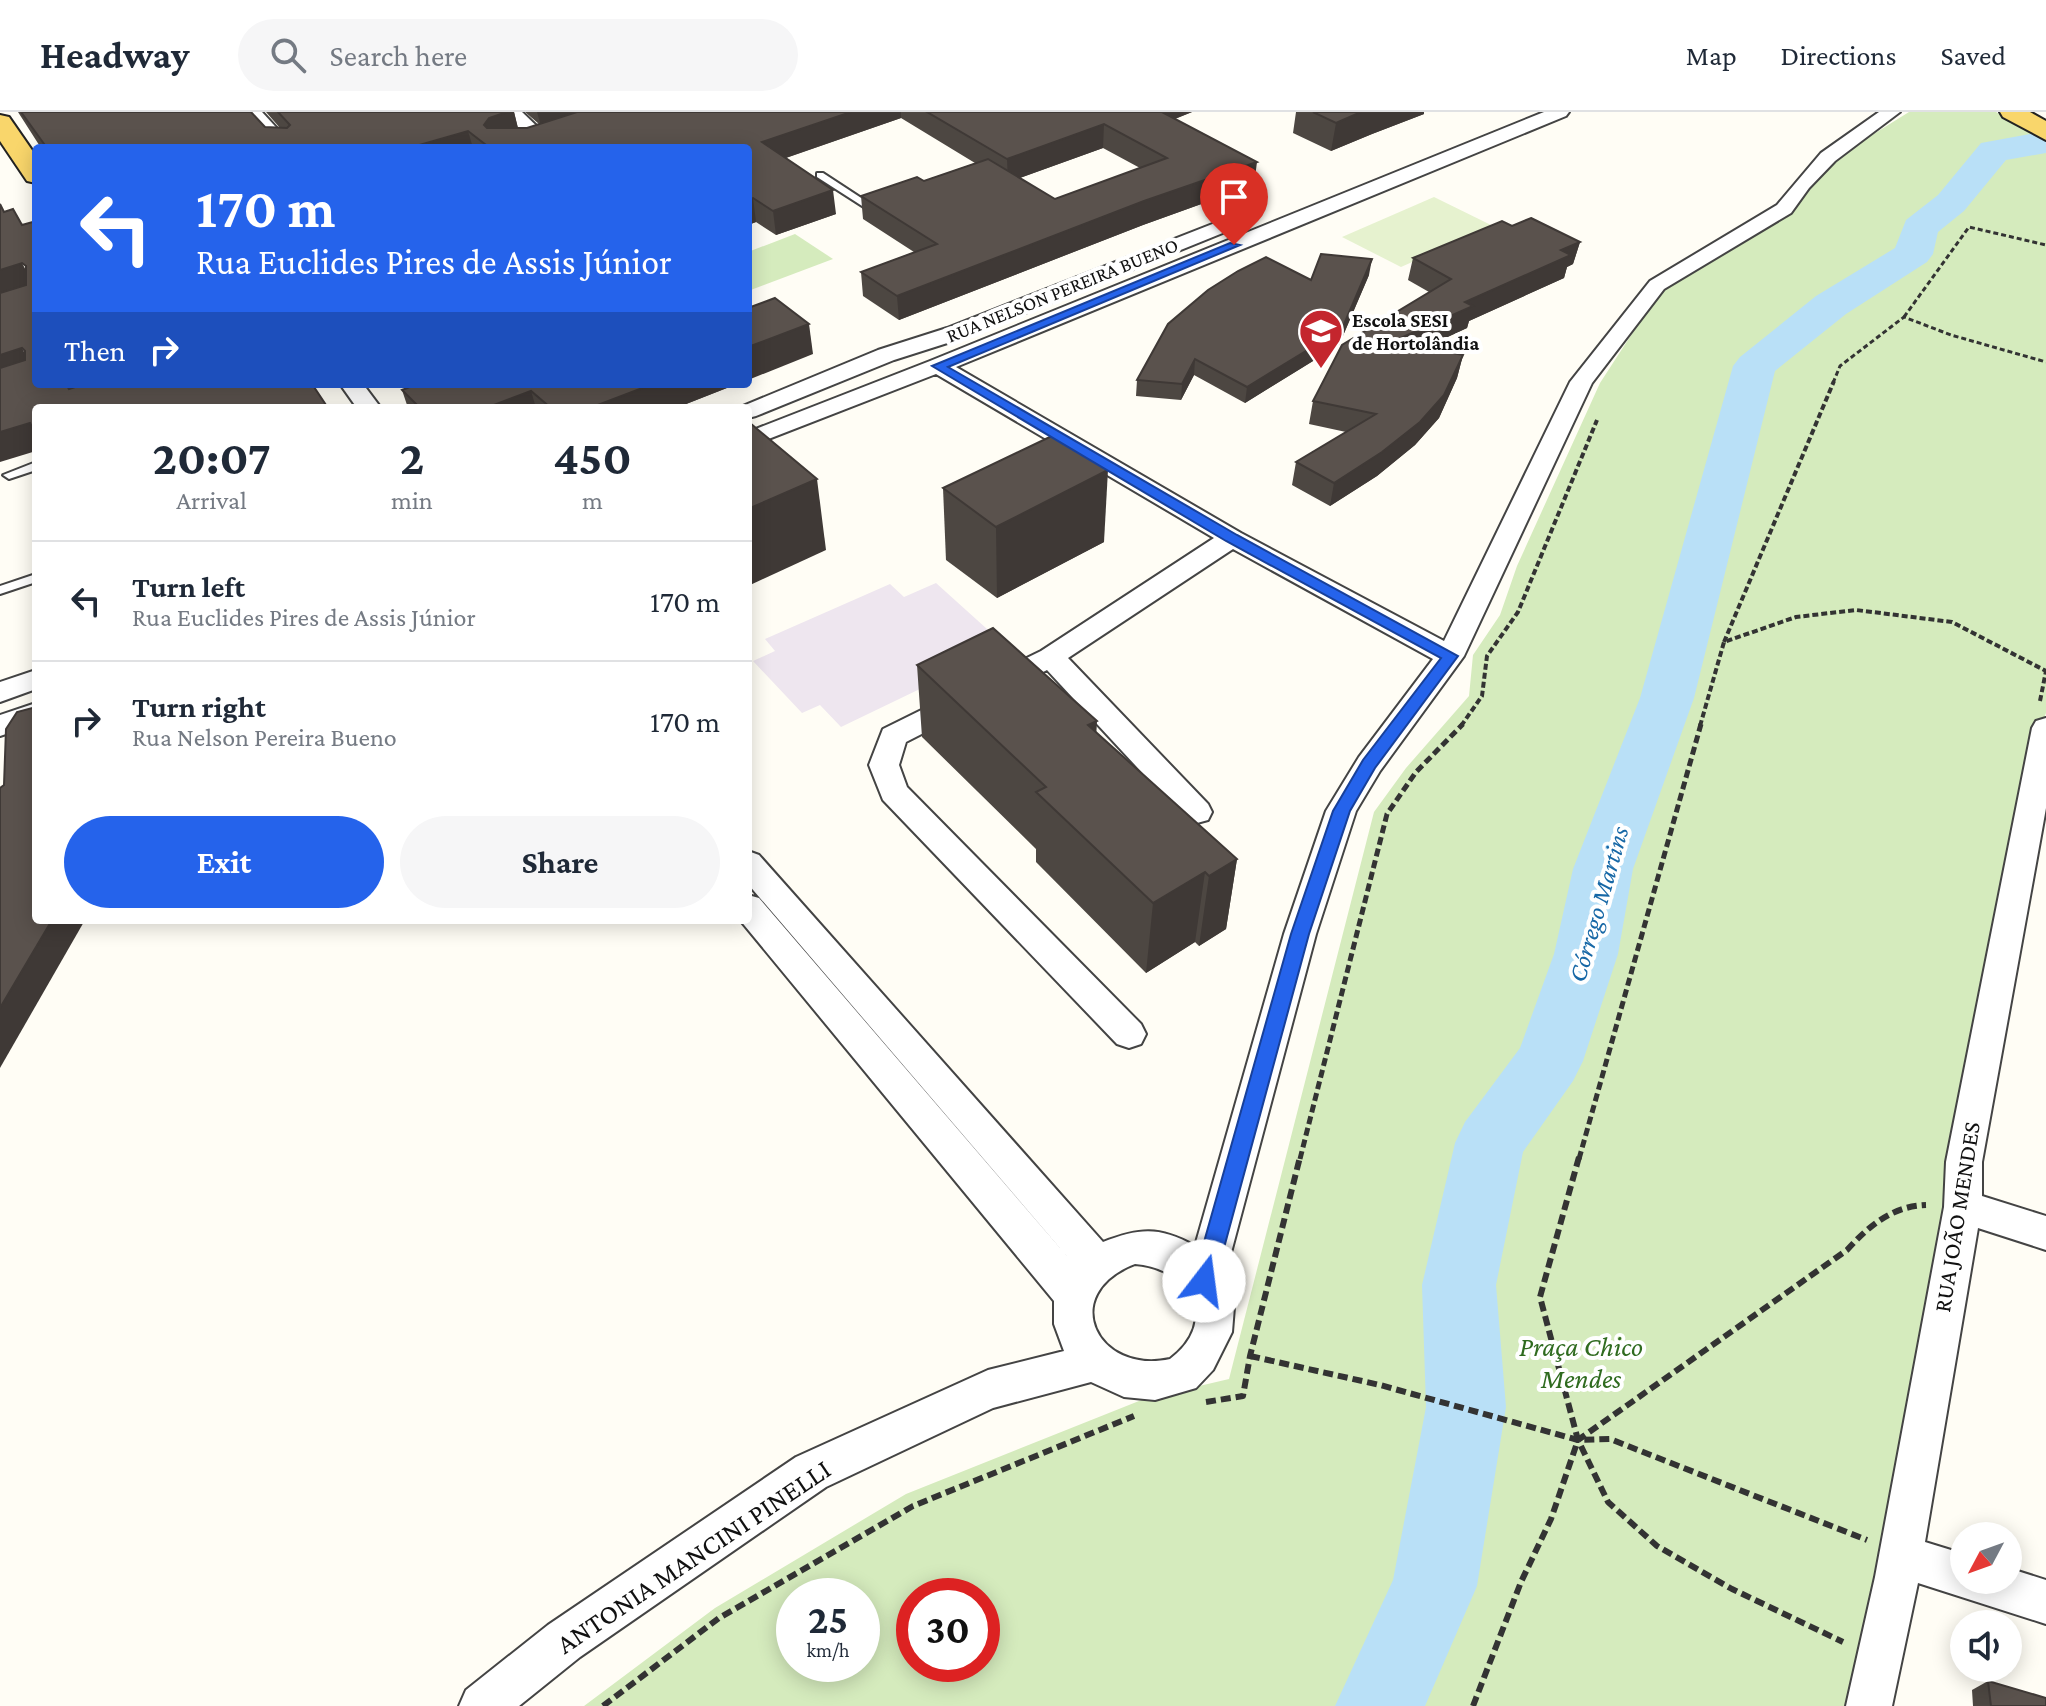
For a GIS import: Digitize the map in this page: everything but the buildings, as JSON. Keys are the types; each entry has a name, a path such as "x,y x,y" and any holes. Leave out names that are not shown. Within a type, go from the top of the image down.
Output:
{"main road":[{"path":"0,122 32,169"},
{"path":"528,140 566,128"}],"street":[{"path":"252,112 282,144"},
{"path":"511,112 528,140"},
{"path":"1357,172 1509,112"},
{"name":"RUA NELSON PEREIRA BUENO","path":"752,438 938,366 1560,112"},
{"path":"1204,1281 1300,934 1341,811 1369,764 1450,656 1581,382 1657,285 1784,209 1828,157 1891,112"},
{"name":"RUA NELSON PEREIRA BUENO","path":"752,409 886,355 955,333 1264,209"},
{"path":"938,366 1232,538 1450,656"},
{"path":"1129,1034 894,792 884,765 893,736 1051,657 1232,538"},
{"path":"1051,657 1197,812"},
{"path":"0,692 32,680"},
{"path":"0,726 32,714"},
{"name":"RUA JOÃO MENDES","path":"1869,1706 1901,1556 1963,1207 1964,1162 2046,728"},
{"path":"752,868 1096,1262"},
{"path":"752,912 1074,1296"},
{"path":"1963,1207 2046,1233"},
{"path":"1135,1247 1157,1249 1179,1257 1204,1281 1216,1309 1215,1331 1189,1370 1167,1380 1141,1382 1116,1376 1095,1362 1080,1342 1072,1319 1074,1296 1082,1277 1096,1262 1114,1251 1135,1247"},
{"name":"ANTONIA MANCINI PINELLI","path":"482,1706 564,1641 811,1472 988,1390 1095,1362"},
{"path":"1901,1556 1950,1572"},
{"path":"2021,1594 2046,1602"}],"lane":[{"path":"820,175 873,209"},
{"path":"9,475 32,467"},
{"path":"0,590 32,579"}],"path":[{"path":"1880,1661 1732,1589 1657,1546 1608,1502 1578,1440 1540,1297 1724,642 1840,366 1904,317 1969,227 2046,245"},
{"path":"1904,317 1951,335 2046,362"},
{"path":"1724,642 1796,617 1856,610 1952,622 2046,671"},
{"path":"1473,1706 1521,1582 1551,1519 1578,1440 1847,1250 1873,1221 1915,1204 1963,1207"},
{"path":"1250,1356 1380,1385 1578,1440 1610,1439 1901,1556"}],"shaded area":[{"path":"936,583 1007,647 841,727 820,705 802,713 753,661 775,651 765,639 890,584 904,597"}],"green space":[{"name":"Praça Chico Mendes","path":"1909,112 1996,112 2046,142 2046,713 2031,754 1853,1706 584,1706 715,1608 906,1494 1144,1399 1229,1379 1374,812 1406,768 1469,696 1473,655 1500,615 1517,566 1600,383 1661,289 1795,210 1809,184 1832,160"},
{"path":"1434,197 1493,226 1401,267 1342,237"},
{"path":"795,234 833,259 752,289 752,250"}],"waterway":[{"name":"Córrego Martins","path":"1380,1706 1434,1586 1466,1407 1459,1285 1490,1143 1549,1061 1586,954 1603,869 1667,698 1755,366 1831,305 1913,254 1920,228 1951,203 1994,151 2046,142"}],"place":[{"name":"Escola SESI de Hortolândia","path":"1321,370"}],"route":[{"path":"1204,1281 1300,934 1341,811 1369,764 1450,656 1232,538 938,366 1234,245"}]}
